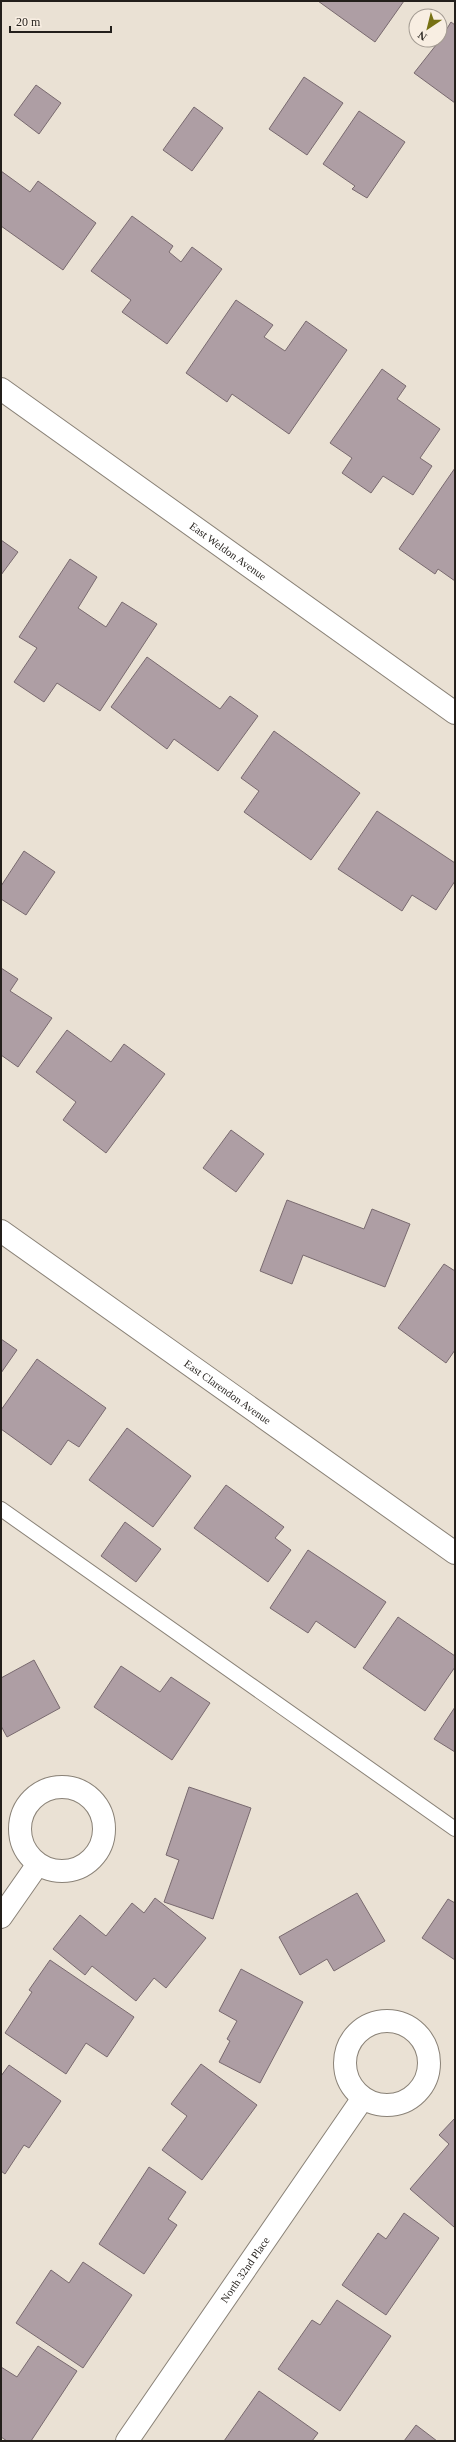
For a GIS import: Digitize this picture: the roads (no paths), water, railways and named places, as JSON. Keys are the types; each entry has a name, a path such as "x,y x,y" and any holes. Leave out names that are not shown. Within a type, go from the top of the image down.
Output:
{"street":[{"name":"East Weldon Avenue","path":"1,389 455,713"},
{"name":"East Clarendon Avenue","path":"1,1231 455,1553"},
{"path":"1,1917 38,1864"},
{"name":"North 32nd Place","path":"128,2441 363,2098"}],"lane":[{"path":"1,1509 455,1829"}]}
